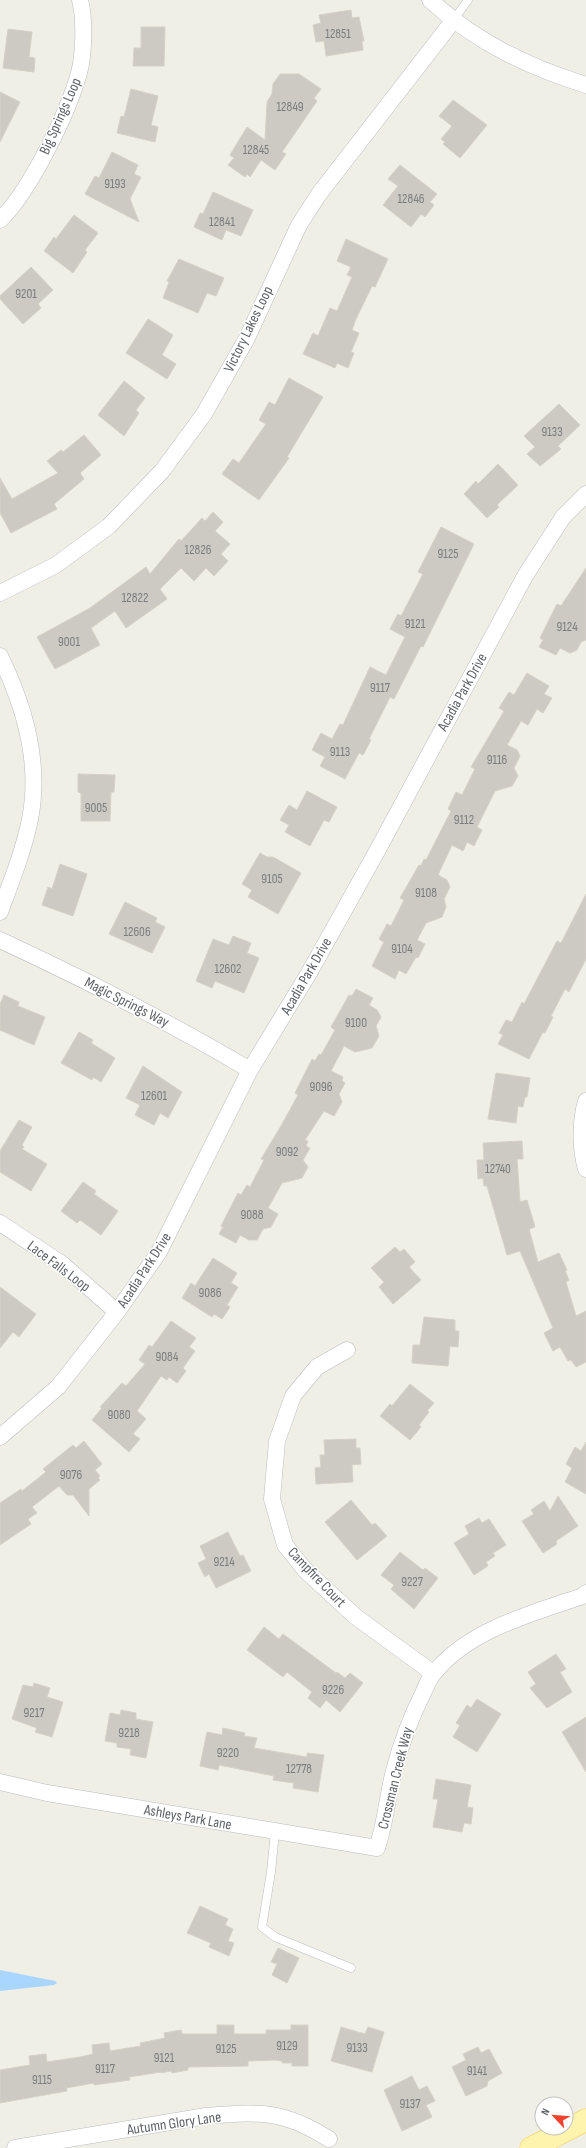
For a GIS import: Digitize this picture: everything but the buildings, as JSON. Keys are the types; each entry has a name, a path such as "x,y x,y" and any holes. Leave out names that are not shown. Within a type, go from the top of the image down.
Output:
{"main road":[{"path":"531,2148 586,2120"}],"street":[{"name":"Big Springs Loop","path":"0,220 9,212 36,169 62,116 80,72 84,17 80,0"},
{"path":"430,0 453,21 513,58 552,74 586,85"},
{"name":"Victory Lakes Loop","path":"0,593 56,565 103,530 162,471 204,414 247,338 299,225 319,194 453,21"},
{"name":"Acadia Park Drive","path":"0,1438 58,1387 117,1312 159,1252 250,1070 309,973 376,853 525,576 563,517 586,494"},
{"path":"0,656 27,725 34,773 30,819 13,877 0,912"},
{"name":"Magic Springs Way","path":"0,940 94,984 196,1038 250,1070"},
{"path":"586,1101 582,1116 584,1161 586,1169"},
{"name":"Lace Falls Loop","path":"0,1223 62,1264 117,1312"},
{"name":"Campfire Court","path":"347,1350 317,1367 293,1396 276,1441 272,1499 285,1545 305,1570 356,1617 433,1673"},
{"name":"Crossman Creek Way","path":"377,1848 383,1830 394,1772 411,1717 433,1673 454,1654 488,1631 527,1615 585,1597"},
{"name":"Ashleys Park Lane","path":"0,1782 46,1793 377,1848"},
{"name":"Autumn Glory Lane","path":"15,2148 206,2116 235,2114 281,2116 313,2129 329,2139"}],"lane":[{"path":"453,21 468,0"},
{"path":"274,1832 272,1872 262,1927 275,1937 352,1968"}],"water":[{"path":"0,1970 55,1981 57,1983 54,1985 0,1991"}]}
